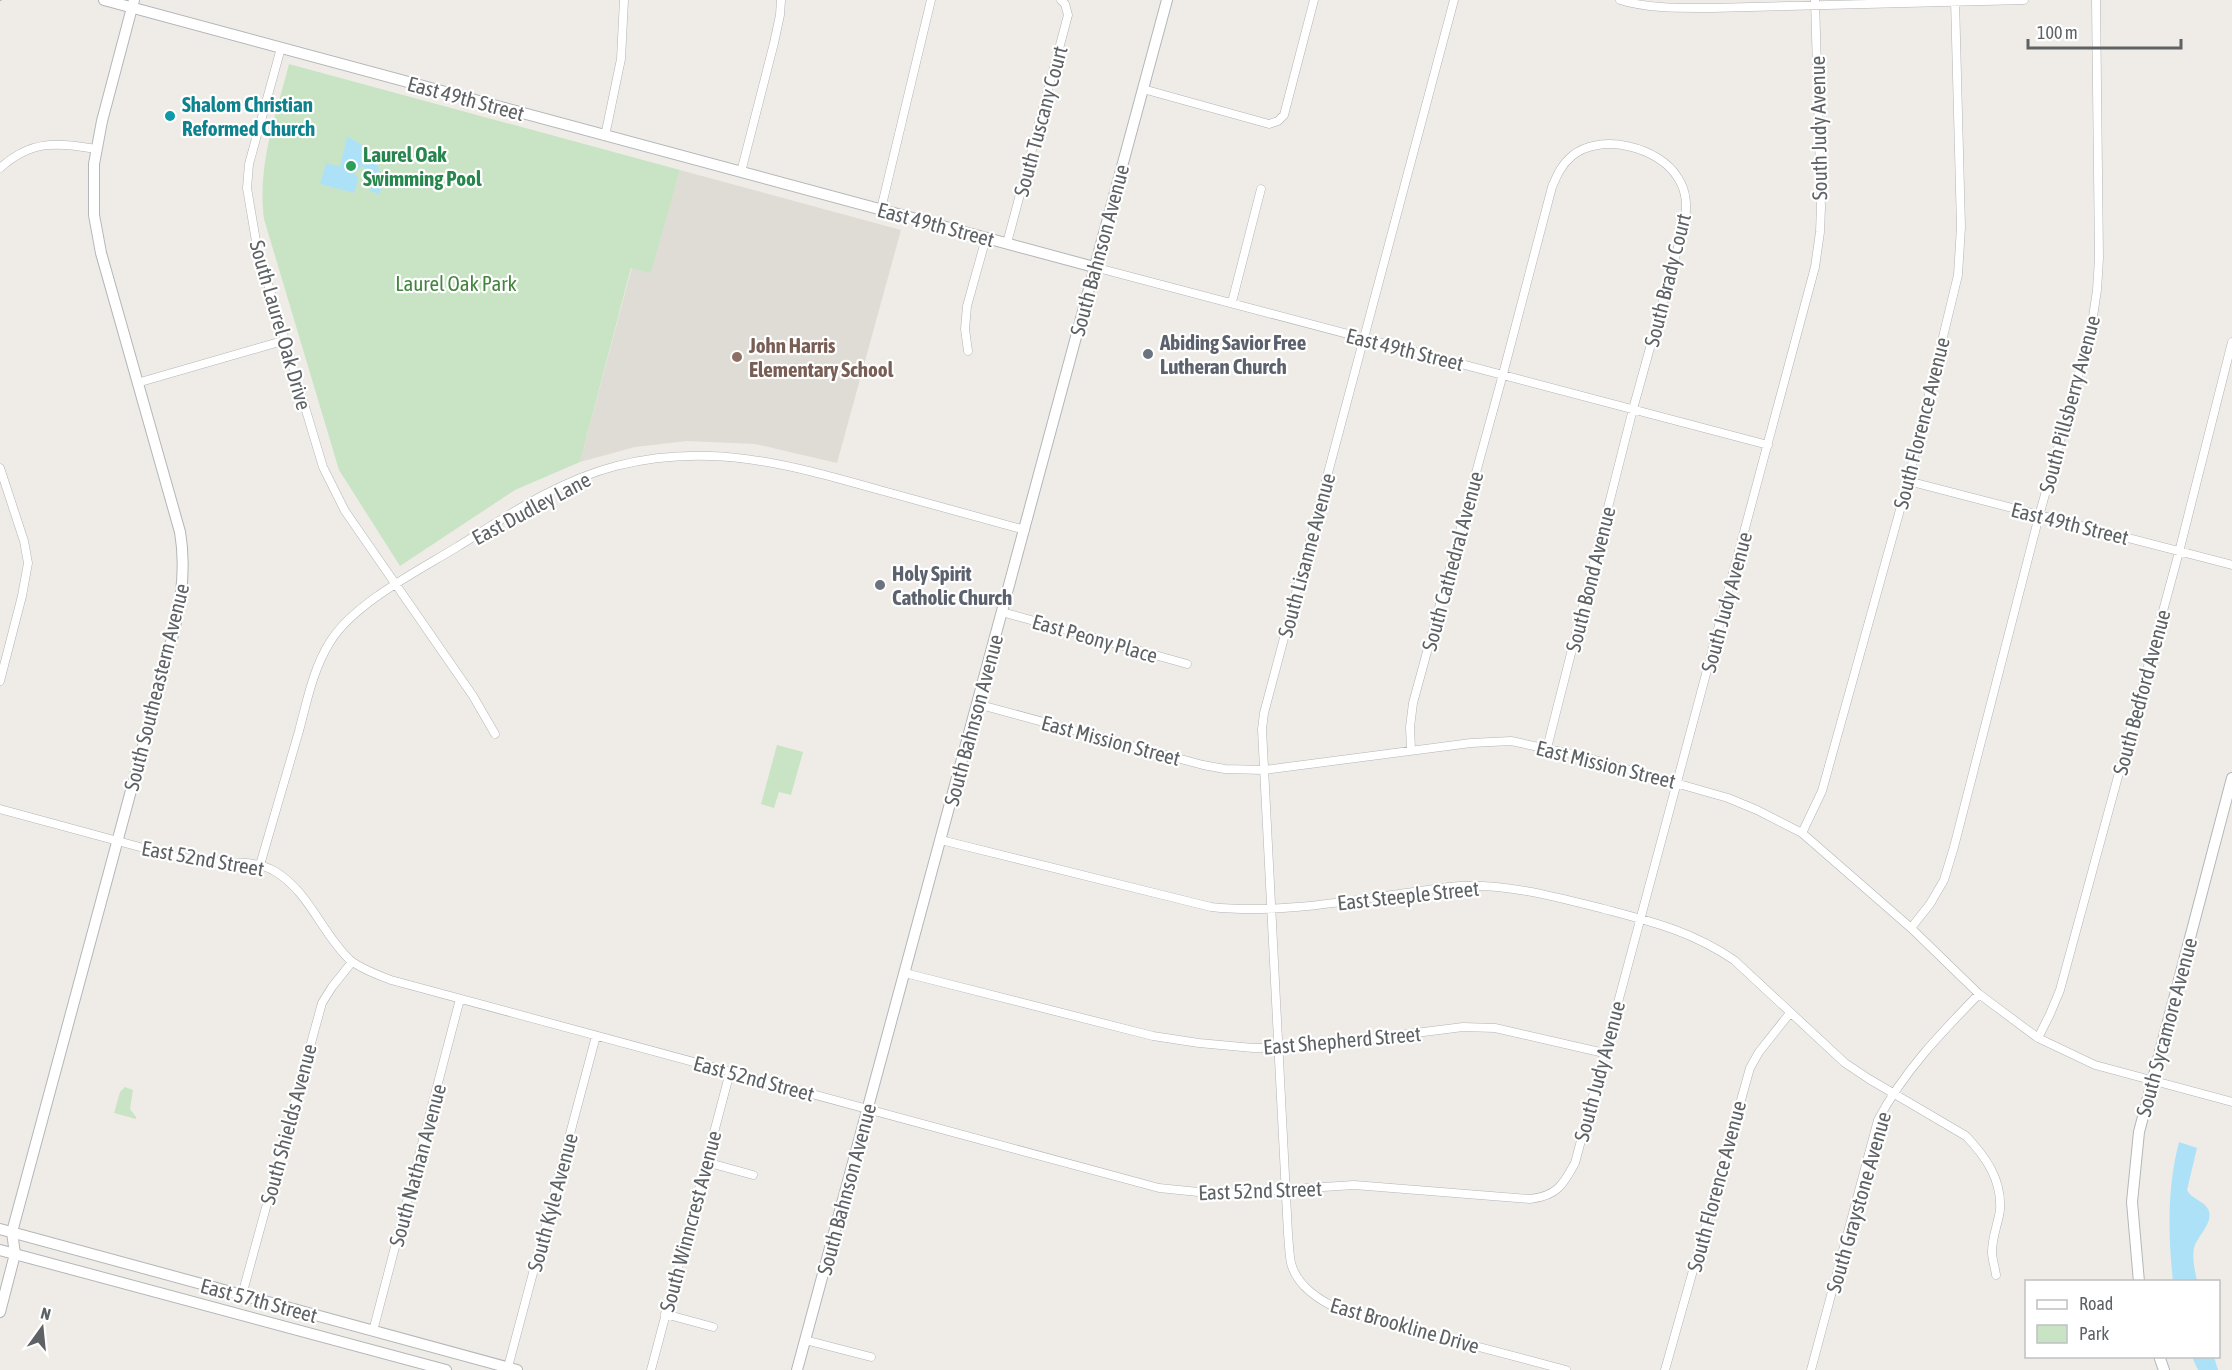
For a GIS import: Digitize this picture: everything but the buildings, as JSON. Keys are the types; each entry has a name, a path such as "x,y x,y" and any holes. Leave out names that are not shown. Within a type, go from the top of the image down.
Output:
{"main road":[{"name":"East 49th Street","path":"104,0 133,4 281,48 1094,267"},
{"name":"South Bahnson Avenue","path":"797,1370 1167,0"},
{"name":"South Southeastern Avenue","path":"0,1248 12,1232 174,631 184,579 180,532 96,230 92,183 96,149 133,4"},
{"name":"South Sycamore Avenue","path":"2139,1280 2133,1234 2132,1190 2137,1145 2151,1081 2232,778"},
{"name":"East 57th Street","path":"0,1229 513,1369"},
{"name":"South Southeastern Avenue","path":"0,1312 15,1254 12,1232"},
{"name":"East 57th Street","path":"0,1248 15,1254 446,1370"}],"street":[{"path":"605,136 621,59 624,0"},
{"path":"741,172 774,43 781,0"},
{"path":"881,209 931,0"},
{"name":"South Tuscany Court","path":"1007,243 1068,15 1065,4 1061,0"},
{"path":"1143,89 1269,124 1278,121 1284,115 1314,0"},
{"name":"South Lisanne Avenue","path":"1282,1124 1262,729 1264,713 1454,0"},
{"path":"1620,0 1664,8 1712,8 1815,2 2024,0"},
{"name":"South Pillsberry Avenue","path":"1911,928 1930,904 1944,880 1954,847 2039,516 2091,330 2097,290 2099,205 2096,0"},
{"name":"South Florence Avenue","path":"1802,833 1822,791 1908,481 1958,275 1961,227 1955,1"},
{"name":"South Judy Avenue","path":"1557,1190 1575,1163 1815,267 1820,232 1815,2"},
{"name":"South Laurel Oak Drive","path":"281,48 249,164 247,188 257,247 323,466 345,511 473,696 495,734"},
{"name":"South Brady Court","path":"1503,374 1546,206 1561,168 1571,156 1593,145 1605,143 1632,148 1655,156 1670,166 1685,193 1687,205 1685,222 1633,409"},
{"path":"0,168 10,159 33,147 62,144 96,149"},
{"path":"1232,303 1261,189"},
{"path":"968,351 965,329 967,306 986,238"},
{"name":"East 49th Street","path":"1094,267 1768,445"},
{"path":"137,383 286,340"},
{"name":"South Bedford Avenue","path":"2038,1038 2060,990 2179,552 2232,342"},
{"name":"South Cathedral Avenue","path":"1411,750 1410,727 1413,703 1503,374"},
{"name":"South Bond Avenue","path":"1547,748 1633,409"},
{"name":"East Dudley Lane","path":"260,865 320,660 332,638 343,625 396,584 553,491 582,477 617,466 667,457 714,455 765,461 830,476 1025,530"},
{"path":"0,468 24,542 28,562 22,596 2,663 0,681"},
{"name":"East 49th Street","path":"1908,481 2232,565"},
{"name":"East Peony Place","path":"1002,612 1187,663"},
{"name":"East Mission Street","path":"977,704 1225,769 1264,770 1479,742 1511,741 1678,782 1728,798 1802,833 1911,928 1979,994 2038,1038 2095,1065 2232,1102"},
{"name":"East 52nd Street","path":"0,809 198,861 242,861 260,865 276,872 295,888 352,962 391,980 1159,1188 1218,1194 1354,1185 1530,1198 1545,1197 1557,1190"},
{"name":"East Steeple Street","path":"941,840 1191,904 1230,909 1271,909 1459,886 1495,887 1546,894 1689,934 1714,946 1734,960 1845,1063 1965,1136 1986,1160 1996,1177 2000,1194 2000,1212 1991,1253 1996,1275"},
{"name":"South Shields Avenue","path":"242,1295 322,1003 352,962"},
{"name":"East Shepherd Street","path":"905,973 1153,1036 1199,1043 1253,1048 1305,1047 1463,1027 1495,1028 1604,1053"},
{"name":"South Graystone Avenue","path":"1811,1370 1878,1120 1893,1093 1930,1045 1979,994"},
{"name":"South Nathan Avenue","path":"373,1331 460,999"},
{"name":"South Florence Avenue","path":"1665,1370 1750,1068 1759,1052 1790,1013"},
{"name":"South Kyle Avenue","path":"513,1369 596,1036"},
{"name":"South Winncrest Avenue","path":"651,1370 730,1072"},
{"name":"East Brookline Drive","path":"1282,1124 1292,1265 1304,1285 1318,1299 1342,1311 1566,1370"},
{"path":"706,1162 753,1175"},
{"path":"666,1314 713,1327"},
{"path":"806,1340 871,1358"}],"shaded area":[{"name":"John Harris Elementary School","path":"680,170 901,230 837,463 755,444 687,441 635,447 580,462 632,267 651,272"}],"green space":[{"name":"Laurel Oak Park","path":"289,64 680,170 651,273 631,268 580,462 515,490 400,566 339,470 264,219 265,160"},
{"path":"777,745 803,752 791,795 779,792 774,808 761,804"},
{"path":"125,1087 133,1090 130,1109 136,1119 114,1113 120,1092"}],"water":[{"name":"Laurel Oak Swimming Pool","path":"347,137 363,146 375,160 380,176 380,195 370,191 373,182 363,166 354,172 358,179 354,193 320,184 326,163 340,167"},
{"path":"2179,1142 2197,1148 2187,1190 2191,1196 2206,1206 2210,1214 2194,1248 2197,1280 2173,1280 2170,1212"},
{"path":"2192,1358 2214,1358 2218,1370 2198,1370"}],"place":[{"name":"Shalom Christian Reformed Church","path":"170,116"},
{"name":"Laurel Oak Swimming Pool","path":"351,166"},
{"name":"Abiding Savior Free Lutheran Church","path":"1148,354"},
{"name":"John Harris Elementary School","path":"737,357"},
{"name":"Holy Spirit Catholic Church","path":"880,585"}]}
